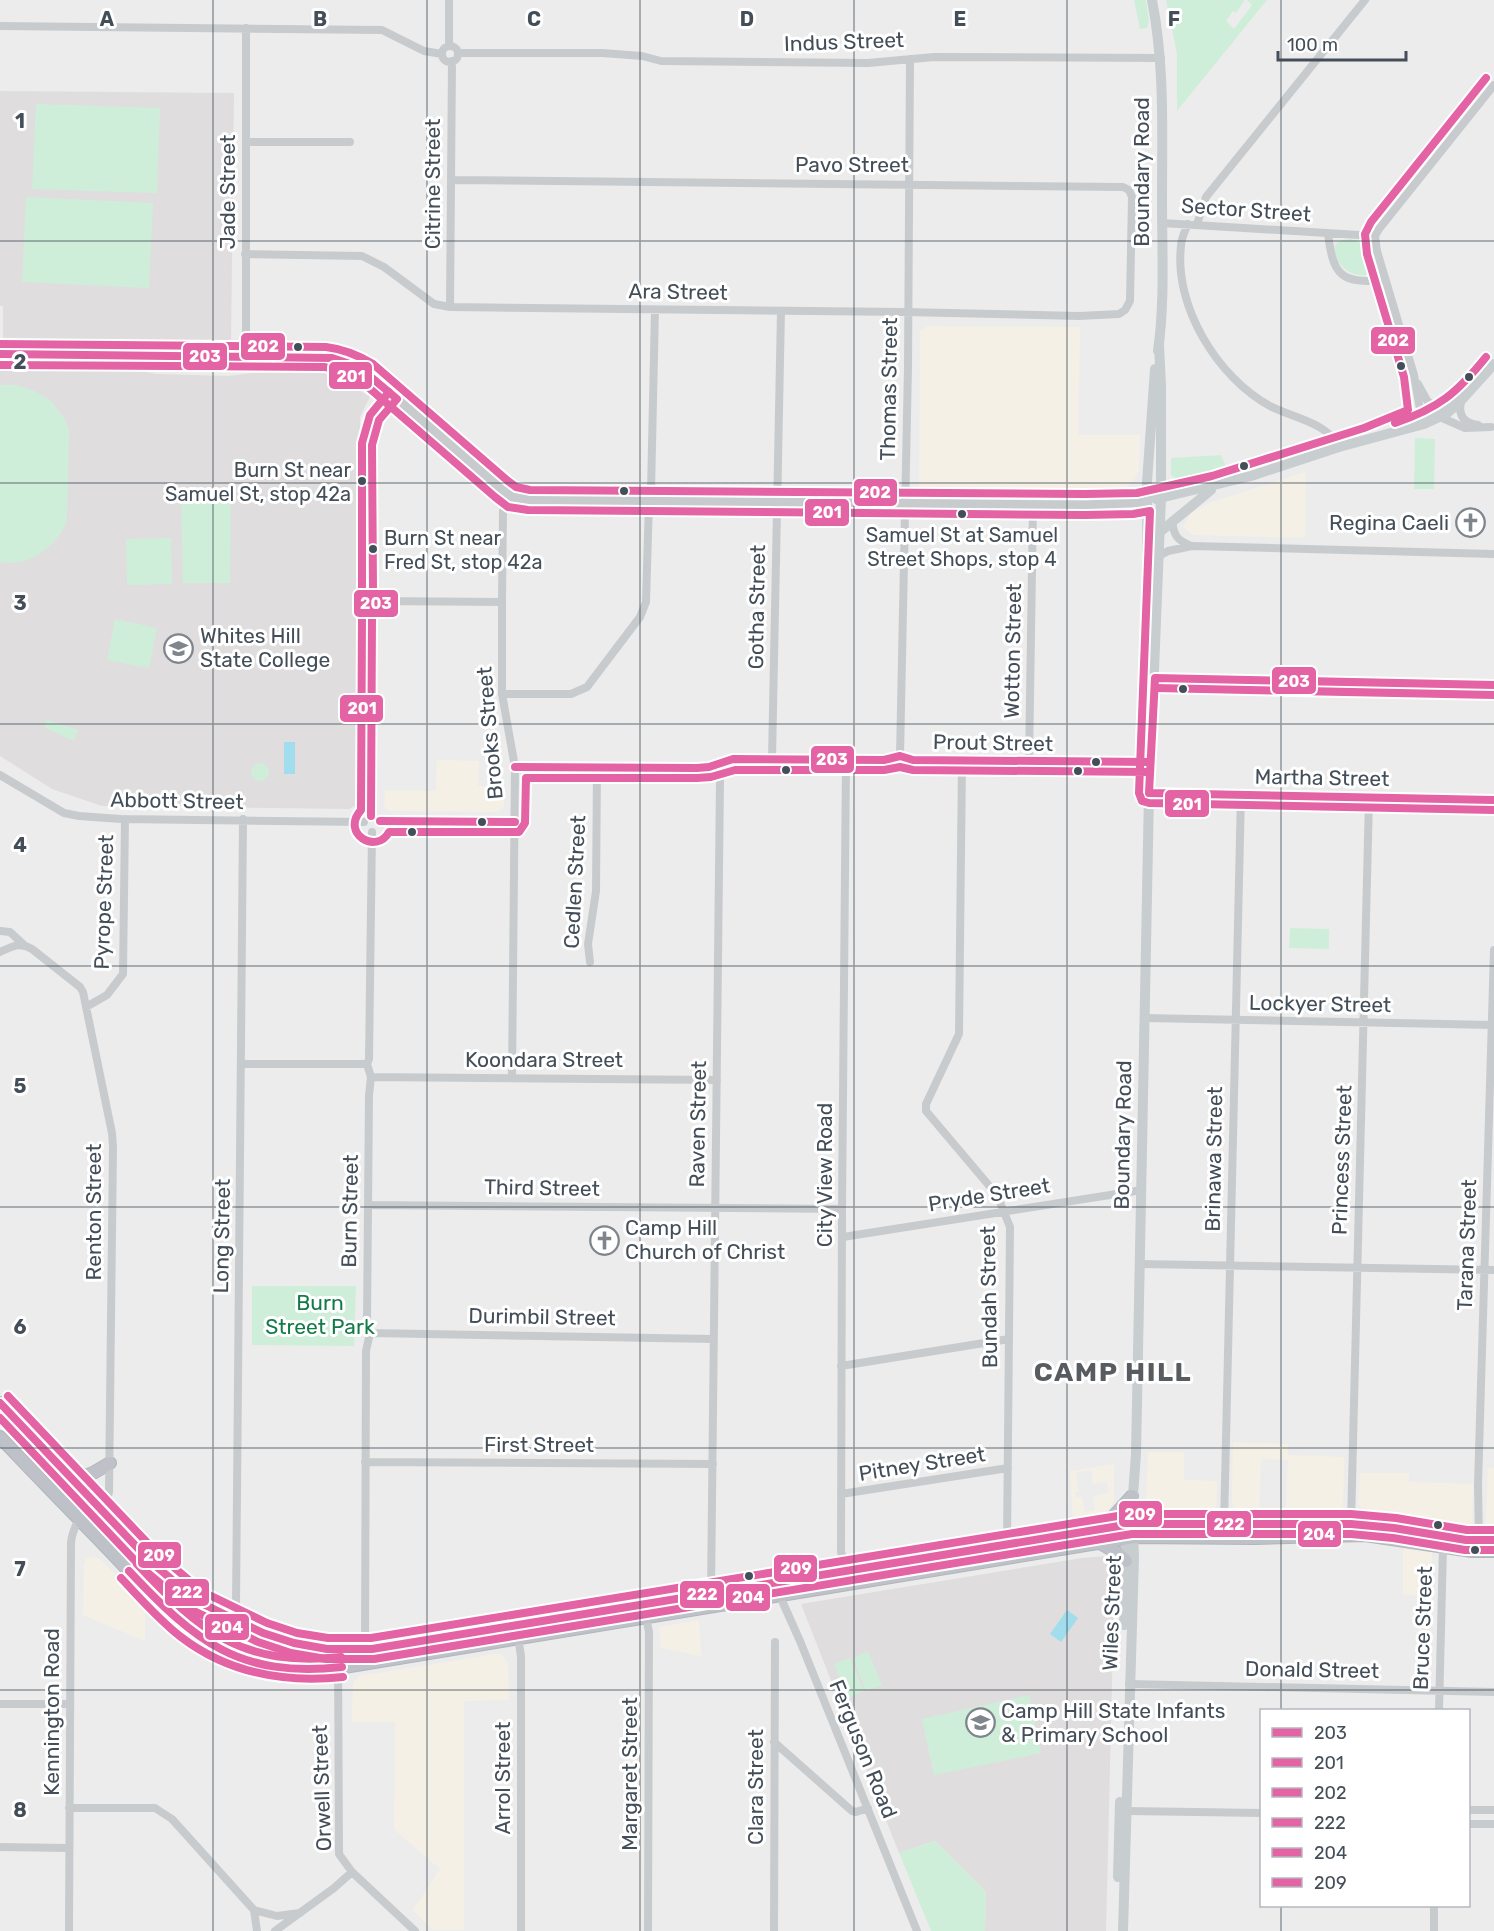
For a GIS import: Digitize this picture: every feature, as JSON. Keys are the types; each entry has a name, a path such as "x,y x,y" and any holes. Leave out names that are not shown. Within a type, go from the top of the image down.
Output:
{"highway":[{"path":"0,1403 150,1561 198,1601 277,1638 310,1647 338,1650 365,1649 1131,1524 1351,1524 1494,1540"},
{"path":"0,1437 188,1630 220,1649 244,1659 276,1667 307,1670 338,1668 1130,1538 1365,1535 1472,1551 1494,1551"},
{"path":"74,1480 93,1473 110,1462"},
{"path":"1104,1527 1132,1496"},
{"path":"1098,1542 1116,1552 1126,1561"}],"main road":[{"name":"Boundary Road","path":"1131,1524 1136,1454 1149,793 1161,498 1159,345 1162,223 1161,58 1152,0"},
{"name":"Boundary Road","path":"1151,747 1147,681 1147,502 1152,405 1159,345"},
{"path":"1368,438 1389,428 1441,412 1494,362"},
{"path":"1147,502 1215,486 1368,438 1399,432 1461,402 1494,362"},
{"path":"1160,532 1215,486"},
{"name":"Wiles Street","path":"1124,1931 1131,1524"},
{"name":"Wiles Street","path":"1117,1931 1126,1561 1130,1538"}],"street":[{"path":"449,0 449,46"},
{"path":"1197,224 1206,197 1365,0"},
{"path":"0,26 382,30 424,51 442,54"},
{"name":"Jade Street","path":"246,28 246,357"},
{"path":"449,46 455,48 458,53 452,61 445,60 442,54 444,48 449,46"},
{"name":"Indus Street","path":"458,53 602,53 642,56 661,61 715,62 868,63 959,56 1161,58"},
{"name":"Thomas Street","path":"900,756 906,503 910,59"},
{"name":"Citrine Street","path":"450,307 452,61"},
{"path":"1414,420 1420,409 1414,375 1385,280 1375,236 1494,85"},
{"path":"246,142 350,142"},
{"name":"Pavo Street","path":"451,180 1118,186 1129,190 1132,197 1130,301 1125,310"},
{"name":"Sector Street","path":"1162,223 1375,236"},
{"path":"1188,224 1181,243 1182,281 1193,316 1213,354 1240,385 1258,399 1322,429 1334,438 1339,447"},
{"name":"Sector Street","path":"1328,233 1331,259 1341,274 1353,280 1385,280"},
{"name":"Ara Street","path":"245,254 362,256 384,267 434,304 450,307 1079,316 1113,315 1125,310"},
{"path":"502,694 571,694 587,687 640,618 646,602 655,310"},
{"name":"Gotha Street","path":"772,759 781,311"},
{"path":"0,354 326,357 341,360 367,373 512,497 529,500 1033,505 1147,502"},
{"path":"1414,375 1427,401 1465,428 1493,427"},
{"path":"371,816 372,615 376,601 373,581 372,445 379,420 397,399"},
{"path":"1461,402 1461,414 1466,422 1493,427"},
{"name":"Brooks Street","path":"512,497 503,511 502,602 502,694 515,767 512,1078"},
{"name":"Wotton Street","path":"1029,762 1033,505"},
{"path":"1172,521 1174,535 1178,541 1192,546"},
{"path":"1159,556 1168,550 1192,546 1494,554"},
{"path":"376,601 502,602"},
{"path":"1155,678 1494,685"},
{"name":"Prout Street","path":"515,767 697,768 733,759 884,760 900,756 913,760 962,762 1150,762"},
{"name":"City View Road","path":"846,760 841,1552 843,1560 850,1569"},
{"name":"Bundah Street","path":"962,762 959,1034 926,1104 926,1111 997,1196 1010,1227 1007,1543"},
{"name":"Raven Street","path":"711,1592 720,790 718,764"},
{"name":"Cedlen Street","path":"590,962 588,944 596,891 597,767"},
{"name":"Abbott Street","path":"0,775 64,813 79,816 125,819 364,822"},
{"name":"Martha Street","path":"1149,793 1494,801"},
{"name":"Brinawa Street","path":"1224,1525 1241,794"},
{"name":"Princess Street","path":"1351,1524 1369,798"},
{"path":"380,821 379,829 372,832 367,830 364,822 371,816 377,817 380,821 514,822"},
{"name":"Pyrope Street","path":"86,1007 106,994 123,974 125,819"},
{"name":"Long Street","path":"220,1649 233,1619 236,1605 243,819"},
{"name":"Burn Street","path":"365,1663 366,1351 370,1333 367,1321 371,1077 368,1064 372,832"},
{"name":"Renton Street","path":"0,931 10,932 74,980 83,992 112,1133 109,1496 106,1504 98,1506"},
{"path":"0,952 14,945 23,944"},
{"name":"Tarana Street","path":"1479,1540 1478,1485 1494,950"},
{"name":"Lockyer Street","path":"1145,1018 1493,1025"},
{"path":"242,1064 368,1064"},
{"name":"Koondara Street","path":"371,1077 717,1080"},
{"name":"Pryde Street","path":"843,1237 1142,1190"},
{"name":"Third Street","path":"368,1205 715,1208"},
{"path":"715,1208 842,1209"},
{"path":"1140,1264 1494,1270"},
{"name":"Durimbil Street","path":"370,1333 713,1339"},
{"path":"841,1366 1009,1339"},
{"name":"First Street","path":"365,1462 712,1464"},
{"name":"Pitney Street","path":"841,1494 1008,1468"},
{"path":"80,1520 91,1507 98,1506"},
{"name":"Kennington Road","path":"69,1931 71,1543 72,1534 80,1520"},
{"name":"Bruce Street","path":"1439,1709 1443,1547"},
{"path":"850,1569 865,1580"},
{"name":"Ferguson Road","path":"774,1582 917,1931"},
{"name":"Margaret Street","path":"646,1617 649,1632 648,1931"},
{"name":"Arrol Street","path":"516,1625 521,1656 521,1931"},
{"name":"Clara Street","path":"774,1642 774,1931"},
{"name":"Orwell Street","path":"338,1650 339,1854 352,1872 415,1931"},
{"name":"Donald Street","path":"1129,1684 1494,1692"},
{"path":"0,1704 69,1704"},
{"path":"774,1742 852,1811 868,1809"},
{"path":"69,1808 146,1807 161,1810 172,1819 254,1910 257,1931"},
{"path":"1470,1810 1494,1810"},
{"path":"1127,1811 1260,1813"},
{"path":"1470,1824 1494,1824"},
{"path":"0,1847 69,1848"},
{"path":"275,1931 352,1872"},
{"path":"1434,1907 1434,1931"},
{"path":"254,1910 278,1916 300,1913"}],"shaded area":[{"path":"0,91 234,93 231,343 3,341 3,306 0,306"},
{"path":"928,326 1080,327 1078,435 1140,435 1139,471 1134,480 1126,487 1030,492 919,490 920,331"},
{"name":"Whites Hill State College","path":"0,368 131,369 156,374 229,376 251,373 317,372 335,375 370,397 360,417 358,804 349,809 102,806 52,789 0,756"},
{"path":"1306,472 1305,538 1193,535 1183,527 1191,513 1209,503"},
{"path":"437,760 479,761 478,786 504,786 504,807 498,812 389,811 384,806 385,790 436,791"},
{"path":"1233,1442 1288,1444 1288,1455 1344,1457 1343,1507 1340,1511 1286,1511 1288,1460 1261,1459 1259,1511 1236,1511 1232,1504"},
{"path":"1148,1452 1184,1452 1184,1480 1217,1481 1216,1513 1148,1511 1146,1509"},
{"path":"1114,1464 1114,1502 1101,1518 1073,1522 1070,1471","holes":["1091,1470 1093,1484 1107,1482 1109,1493 1093,1496 1095,1510 1085,1512 1082,1497 1076,1497 1075,1492 1079,1492 1076,1472"]},
{"path":"1488,1467 1494,1468 1494,1528 1489,1528 1486,1524"},
{"path":"1360,1473 1409,1473 1409,1482 1473,1484 1472,1522 1467,1527 1362,1509 1358,1504"},
{"path":"1403,1549 1432,1552 1432,1596 1403,1595"},
{"name":"Camp Hill State Infants & Primary School","path":"1107,1556 1115,1562 1106,1931 985,1931 986,1892 935,1841 899,1853 801,1604 1082,1558"},
{"path":"90,1557 100,1559 145,1605 145,1641 83,1615 84,1565 86,1559"},
{"path":"699,1620 701,1656 661,1648 659,1627"},
{"path":"496,1654 502,1655 508,1663 509,1700 464,1701 464,1930 432,1930 413,1910 440,1869 394,1829 395,1722 352,1722 353,1684 359,1676"}],"green space":[{"path":"1134,0 1146,0 1149,21 1147,28 1140,29"},
{"path":"1166,0 1245,0 1236,13 1233,11 1226,21 1234,29 1252,5 1247,0 1267,0 1177,111 1177,54"},
{"path":"36,104 160,108 157,193 32,189"},
{"path":"26,197 153,203 149,288 22,282"},
{"path":"1351,239 1371,246 1376,268 1371,274 1357,275 1340,264 1335,245 1341,240"},
{"path":"0,385 16,385 35,391 51,401 65,419 69,430 67,520 63,530 41,553 21,562 11,563 0,562"},
{"path":"1415,438 1435,439 1434,489 1414,489"},
{"path":"1221,455 1227,470 1178,480 1171,475 1171,458"},
{"path":"231,491 230,583 183,583 181,492"},
{"path":"171,538 172,584 127,585 126,539"},
{"path":"115,619 157,628 149,668 107,660"},
{"path":"47,720 78,730 74,741 44,727"},
{"path":"260,763 266,766 269,772 266,778 260,781 254,778 251,772 254,766"},
{"path":"1290,928 1329,929 1329,949 1289,948"},
{"name":"Burn Street Park","path":"252,1286 356,1286 354,1346 252,1345"},
{"path":"868,1651 882,1685 866,1691 853,1658"},
{"path":"850,1658 864,1691 848,1698 834,1664"},
{"path":"1029,1695 1041,1753 934,1775 922,1719"},
{"path":"935,1841 986,1892 985,1931 931,1931 899,1853"}],"water":[{"path":"284,742 295,742 295,774 284,774"},
{"path":"1067,1610 1078,1618 1061,1642 1050,1634"}],"transit line":[{"name":"202","path":"0,344 326,347 338,349 373,364 508,481 516,487 530,490 1137,493 1212,476 1364,428 1408,410 1404,377 1367,254 1365,234 1371,222 1486,78"},
{"name":"203","path":"0,354 332,358 359,367 397,399"},
{"name":"202","path":"1395,423 1424,411 1446,398 1486,357"},
{"name":"201","path":"0,365 325,367 343,372 361,381 495,497 508,507 528,510 1085,515 1133,514 1150,511 1139,793 1142,801 1149,803 1494,810"},
{"name":"201","path":"389,392 370,415 362,443 362,589 366,601 362,615 361,810 355,827 357,834 363,839 377,842 389,832 519,832 525,823 526,778 697,778 711,777 735,770 884,770 900,767 913,770 1150,772"},
{"name":"203","path":"371,816 372,615 377,601 373,589 372,445 379,420 397,399"},
{"name":"203","path":"1494,685 1155,678 1149,793 1494,800"},
{"name":"201","path":"1155,688 1494,695"},
{"name":"203","path":"515,767 697,768 709,767 733,759 884,760 900,756 913,760 1150,762"},
{"name":"203","path":"380,821 515,822"},
{"name":"209","path":"8,1396 157,1553 203,1592 267,1623 297,1633 328,1638 371,1638 1130,1514 1351,1514 1396,1518 1467,1530 1494,1530"},
{"name":"222","path":"0,1403 150,1561 197,1601 263,1633 294,1643 327,1649 372,1649 1131,1524 1351,1524 1394,1528 1466,1540 1494,1540"},
{"name":"204","path":"0,1418 142,1568 192,1610 258,1642 291,1653 326,1659 374,1659 1132,1534 1351,1534 1393,1538 1465,1550 1494,1550"},
{"name":"209","path":"137,1564 182,1609 226,1640 250,1650 276,1656 306,1659 341,1657"},
{"name":"222","path":"129,1571 176,1618 222,1650 247,1660 275,1667 306,1669 342,1667"},
{"name":"204","path":"121,1578 181,1637 218,1659 258,1673 300,1678 343,1677"}],"place":[{"name":"Burn St near Samuel St, stop 42a","path":"362,481"},
{"name":"Samuel St at Samuel Street Shops, stop 4","path":"962,514"},
{"name":"Regina Caeli","path":"1470,523"},
{"name":"Burn St near Fred St, stop 42a","path":"373,549"},
{"name":"Whites Hill State College","path":"179,648"},
{"name":"Camp Hill Church of Christ","path":"604,1240"},
{"name":"Camp Hill State Infants & Primary School","path":"980,1723"}],"district":[{"name":"CAMP HILL","path":"1113,1372"}]}
